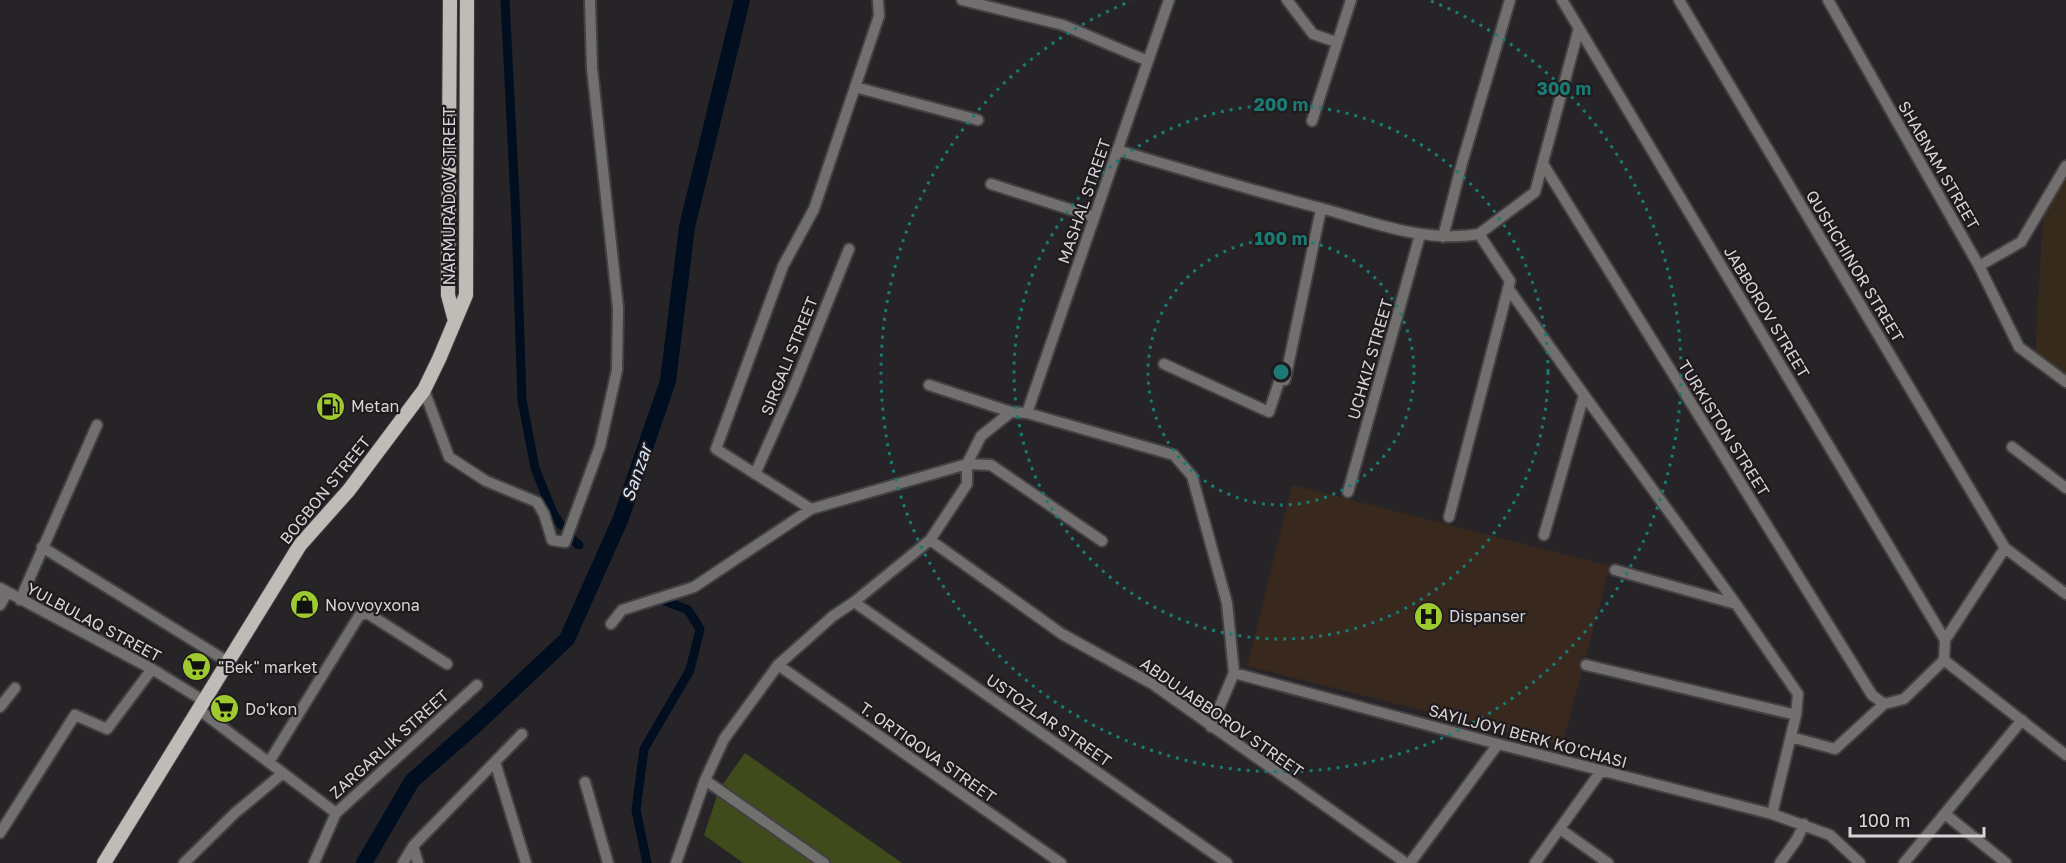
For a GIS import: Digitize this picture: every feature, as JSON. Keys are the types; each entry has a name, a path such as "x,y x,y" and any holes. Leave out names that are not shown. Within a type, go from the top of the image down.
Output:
{"main road":[{"name":"NARMURADOV STREET","path":"450,0 448,295 455,321"},
{"name":"NARMURADOV STREET","path":"455,321 466,295 467,0"},
{"name":"BOGBON STREET","path":"104,863 300,545 346,494 424,390 455,321"}],"street":[{"path":"424,390 449,457 486,481 537,502 544,514 552,540 565,542 600,446 617,369 618,308 592,68 590,0"},
{"path":"811,509 716,449 783,266 814,209 879,16 878,0"},
{"path":"962,0 1063,25 1148,61"},
{"name":"MASHAL STREET","path":"1027,413 1169,0"},
{"path":"1287,0 1313,34 1336,42"},
{"path":"1312,121 1351,0"},
{"path":"1443,237 1509,0"},
{"name":"JABBOROV STREET","path":"1562,0 1945,640"},
{"name":"QUSHCHINOR STREET","path":"1679,0 2005,548"},
{"name":"SHABNAM STREET","path":"1828,0 1979,266 2019,347 2066,382"},
{"path":"1117,150 1420,235 1459,238 1479,234 1535,192 1579,28"},
{"path":"855,87 978,120"},
{"name":"TURKISTON STREET","path":"1543,164 1872,695 1884,704"},
{"path":"1979,266 2021,242 2066,166"},
{"path":"991,184 1094,217"},
{"path":"1164,364 1269,412 1280,379 1286,380 1321,209"},
{"path":"1449,517 1510,281 1479,234"},
{"name":"UCHKIZ STREET","path":"1348,492 1420,235"},
{"name":"SIRGALI STREET","path":"755,474 793,389 849,249"},
{"path":"1508,288 1736,604 1798,694 1796,715 1772,814"},
{"path":"929,385 1011,412 1027,413 1174,455 1192,476 1227,603 1234,673 1211,727"},
{"path":"1544,536 1584,395"},
{"path":"676,863 705,780 724,739 778,665 833,616 854,602 930,540 967,484 967,464 981,436 1011,412"},
{"path":"20,600 97,425"},
{"path":"2012,447 2066,488"},
{"path":"611,624 622,610 694,587 811,509 967,464 991,465 1102,541"},
{"name":"ABDUJABBOROV STREET","path":"930,540 1062,634 1151,683 1408,863"},
{"path":"42,547 228,662"},
{"path":"1791,737 1835,749 1884,704 1904,699 1944,660 1945,640 2005,548 2066,594"},
{"path":"1615,570 1736,604"},
{"path":"0,605 3,591"},
{"name":"YULBULAQ STREET","path":"3,591 152,669 201,705 269,762 336,813"},
{"name":"USTOZLAR STREET","path":"854,602 1227,863"},
{"path":"269,762 359,616 367,613 447,663"},
{"path":"1944,660 2066,755"},
{"name":"T. ORTIQOVA STREET","path":"778,665 1061,863"},
{"path":"1586,665 1796,715"},
{"path":"0,833 75,715 107,729 152,669"},
{"name":"SAYILJOYI BERK KO'CHASI","path":"1234,673 1772,814 1830,835 1860,863"},
{"name":"ZARGARLIK STREET","path":"314,863 336,813 477,685"},
{"path":"0,707 15,688"},
{"path":"1904,863 2022,720"},
{"path":"403,863 413,846 522,734"},
{"path":"1408,863 1498,744"},
{"path":"495,762 526,863"},
{"path":"1535,863 1601,771"},
{"path":"184,863 235,813 283,773"},
{"path":"705,780 824,863"},
{"path":"585,782 608,863"},
{"path":"1945,814 2006,863"},
{"path":"1780,863 1797,839 1804,824"},
{"path":"1560,829 1608,863"},
{"path":"413,846 418,863"}],"shaded area":[{"path":"2066,176 2066,375 2035,354 2043,215"},
{"name":"Dispanser","path":"1292,485 1610,566 1562,746 1247,666"}],"green space":[{"path":"745,753 902,863 831,863 723,784"},
{"path":"717,796 814,863 743,863 704,835"}],"waterway":[{"path":"505,0 522,400 535,468 553,513 561,525"},
{"name":"Sanzar","path":"364,863 412,781 567,639 621,518 668,381 687,227 742,0"},
{"path":"571,538 579,545"},
{"path":"647,863 636,810 644,749 690,670 700,629 688,610 665,601"}],"place":[{"name":"Metan","path":"330,406"},
{"name":"Novvoyxona","path":"304,605"},
{"name":"Dispanser","path":"1428,616"},
{"name":"\"Bek\" market","path":"197,667"},
{"name":"Do'kon","path":"224,709"}]}
